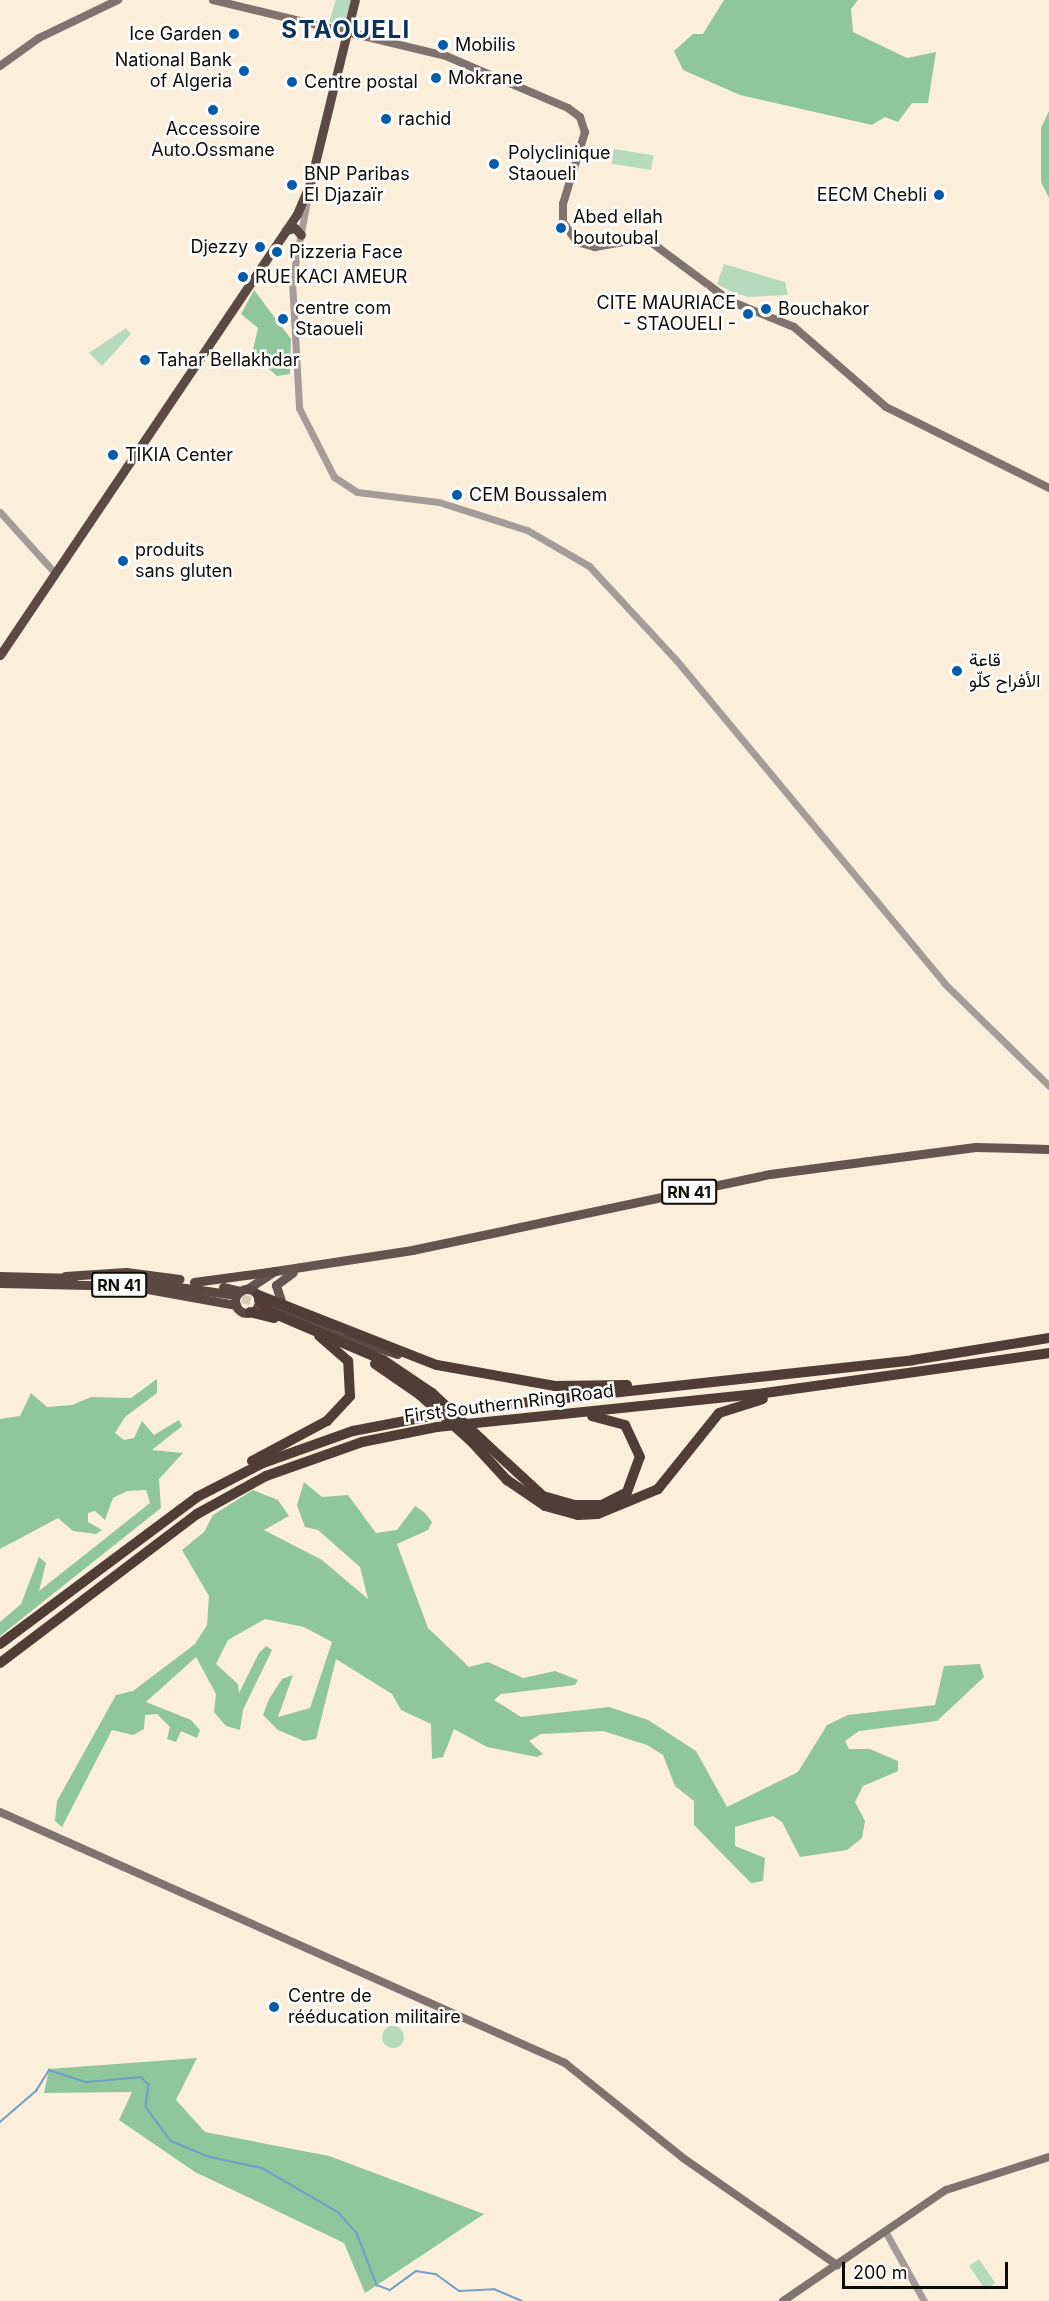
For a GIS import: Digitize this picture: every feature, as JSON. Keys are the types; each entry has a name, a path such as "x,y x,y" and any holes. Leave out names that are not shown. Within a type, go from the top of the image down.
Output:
{"highway":[{"path":"0,656 286,230 310,184 355,0"},
{"path":"286,230 295,228 301,235"},
{"name":"RN 41","path":"194,1282 275,1271"},
{"name":"RN 41","path":"0,1276 54,1278 126,1272 244,1290"},
{"path":"54,1278 132,1279 230,1294"},
{"name":"RN 41","path":"0,1283 131,1286 236,1305"},
{"path":"437,1365 244,1290 236,1305 319,1336 387,1370 477,1441 529,1487 574,1505 615,1500 627,1492 639,1473 638,1442 614,1419 489,1420"},
{"path":"250,1312 258,1297"},
{"path":"258,1297 268,1311 398,1368"},
{"path":"270,1306 331,1331 437,1365 512,1381 590,1387 821,1368"},
{"path":"331,1331 398,1368 432,1393 477,1441 507,1480 545,1506 578,1515 598,1514 658,1489 719,1413 755,1400 854,1381"},
{"path":"197,1497 327,1421 346,1404 353,1379 348,1361 319,1336"},
{"name":"First Southern Ring Road","path":"0,1644 197,1497 283,1455 406,1418 1049,1338"},
{"name":"First Southern Ring Road","path":"0,1663 197,1514 266,1476 362,1442 489,1420 854,1381 1049,1353"}],"main road":[{"path":"0,66 39,38 118,0"},
{"path":"213,0 458,60 568,108 580,117 585,132 563,204 563,222 572,237 596,247 634,240 652,243 709,289 794,327 886,407 1049,488"},
{"name":"RN 41","path":"332,1264 770,1174 975,1147 1049,1149"},
{"path":"258,1297 267,1278 332,1264"},
{"path":"244,1290 275,1271 332,1264"},
{"path":"282,1304 277,1282 296,1271"},
{"path":"0,1812 565,2063 683,2158 837,2265"},
{"path":"783,2301 885,2231 968,2180 1049,2157"}],"street":[{"path":"310,184 292,281 300,408 334,477 357,492 440,502 527,530 565,548 616,591 944,982 1049,1086"},
{"path":"0,512 33,555 55,573"},
{"path":"885,2231 924,2301"}],"green space":[{"path":"336,0 351,0 344,27 329,22"},
{"path":"724,0 858,0 851,9 853,32 907,58 936,52 928,103 912,103 898,122 885,117 872,125 740,95 683,70 674,51 693,34 703,34"},
{"path":"1049,111 1049,198 1041,182 1041,128"},
{"path":"614,149 654,155 651,170 612,164"},
{"path":"724,264 785,282 788,295 748,297 732,292 717,284"},
{"path":"254,290 291,339 290,374 277,376 252,354 258,328 241,314"},
{"path":"126,328 131,334 102,366 89,353"},
{"path":"157,1379 157,1393 125,1417 115,1433 124,1440 134,1438 142,1421 154,1435 179,1420 182,1426 152,1450 183,1453 159,1479 161,1508 0,1636 0,1622 21,1604 39,1557 46,1563 39,1591 150,1503 146,1490 127,1491 113,1498 105,1520 95,1511 88,1513 88,1522 102,1530 96,1534 73,1531 58,1518 0,1549 0,1419 20,1416 31,1393 47,1407 72,1405 91,1397 131,1398"},
{"path":"304,1482 322,1497 348,1495 376,1533 397,1530 415,1506 424,1512 432,1522 428,1530 397,1544 428,1628 469,1667 488,1662 523,1678 555,1671 578,1680 575,1685 501,1694 494,1700 521,1717 609,1707 648,1720 696,1751 727,1807 798,1772 827,1725 848,1715 935,1705 944,1666 980,1664 984,1677 937,1721 859,1731 845,1741 849,1749 870,1749 898,1761 898,1771 863,1786 855,1802 865,1821 862,1838 847,1850 800,1857 782,1822 773,1816 735,1827 735,1846 765,1858 763,1881 751,1883 694,1825 694,1801 675,1786 663,1755 647,1745 603,1731 541,1734 529,1741 543,1754 537,1757 487,1747 454,1729 443,1757 432,1759 431,1724 401,1710 392,1694 336,1659 316,1739 304,1741 278,1730 263,1715 269,1699 282,1679 293,1675 278,1717 310,1708 332,1642 304,1627 265,1619 228,1640 216,1664 238,1684 239,1693 259,1653 266,1646 272,1650 243,1710 240,1730 226,1726 214,1712 216,1694 196,1657 146,1702 191,1720 200,1730 197,1738 181,1731 176,1742 167,1739 170,1727 157,1714 145,1715 144,1729 133,1735 112,1730 62,1827 55,1821 57,1801 116,1695 133,1691 195,1644 207,1625 209,1596 182,1550 204,1532 213,1515 253,1490 278,1500 289,1516 264,1530 322,1560 368,1599 360,1567 318,1530 305,1527 297,1505"},
{"path":"393,2026 401,2029 404,2037 401,2045 393,2048 385,2045 382,2037 385,2029"},
{"path":"197,2058 176,2100 205,2132 329,2156 484,2214 365,2293 344,2243 195,2172 119,2120 132,2092 44,2093 49,2069"},
{"path":"979,2259 995,2283 985,2290 969,2266"}],"waterway":[{"path":"0,2122 36,2091 49,2070 87,2082 141,2077 149,2085 146,2107 171,2141 210,2157 262,2168 338,2212 357,2233 377,2285 390,2290 416,2271 436,2274 459,2291 494,2289 522,2301"}],"tunnel":[{"path":"229,1294 265,1305"}],"place":[{"name":"Ice Garden","path":"234,34"},
{"name":"Mobilis","path":"443,45"},
{"name":"National Bank of Algeria","path":"244,71"},
{"name":"Mokrane","path":"436,78"},
{"name":"Centre postal","path":"292,82"},
{"name":"Accessoire Auto.Ossmane","path":"213,110"},
{"name":"rachid","path":"386,119"},
{"name":"Polyclinique Staoueli","path":"494,164"},
{"name":"BNP Paribas El Djazaïr","path":"292,185"},
{"name":"EECM Chebli","path":"939,195"},
{"name":"Abed ellah boutoubal","path":"561,228"},
{"name":"Djezzy","path":"260,247"},
{"name":"Pizzeria Face","path":"277,252"},
{"name":"RUE KACI AMEUR","path":"243,277"},
{"name":"Bouchakor","path":"766,309"},
{"name":"CITE MAURIACE - STAOUELI -","path":"748,314"},
{"name":"centre com Staoueli","path":"283,319"},
{"name":"Tahar Bellakhdar","path":"145,360"},
{"name":"TIKIA Center","path":"113,455"},
{"name":"CEM Boussalem","path":"457,495"},
{"name":"produits sans gluten","path":"123,561"},
{"name":"قاعة الأفراح كلّو","path":"957,671"},
{"name":"Centre de rééducation militaire","path":"274,2007"}],"district":[{"name":"STAOUELI","path":"346,30"}]}
